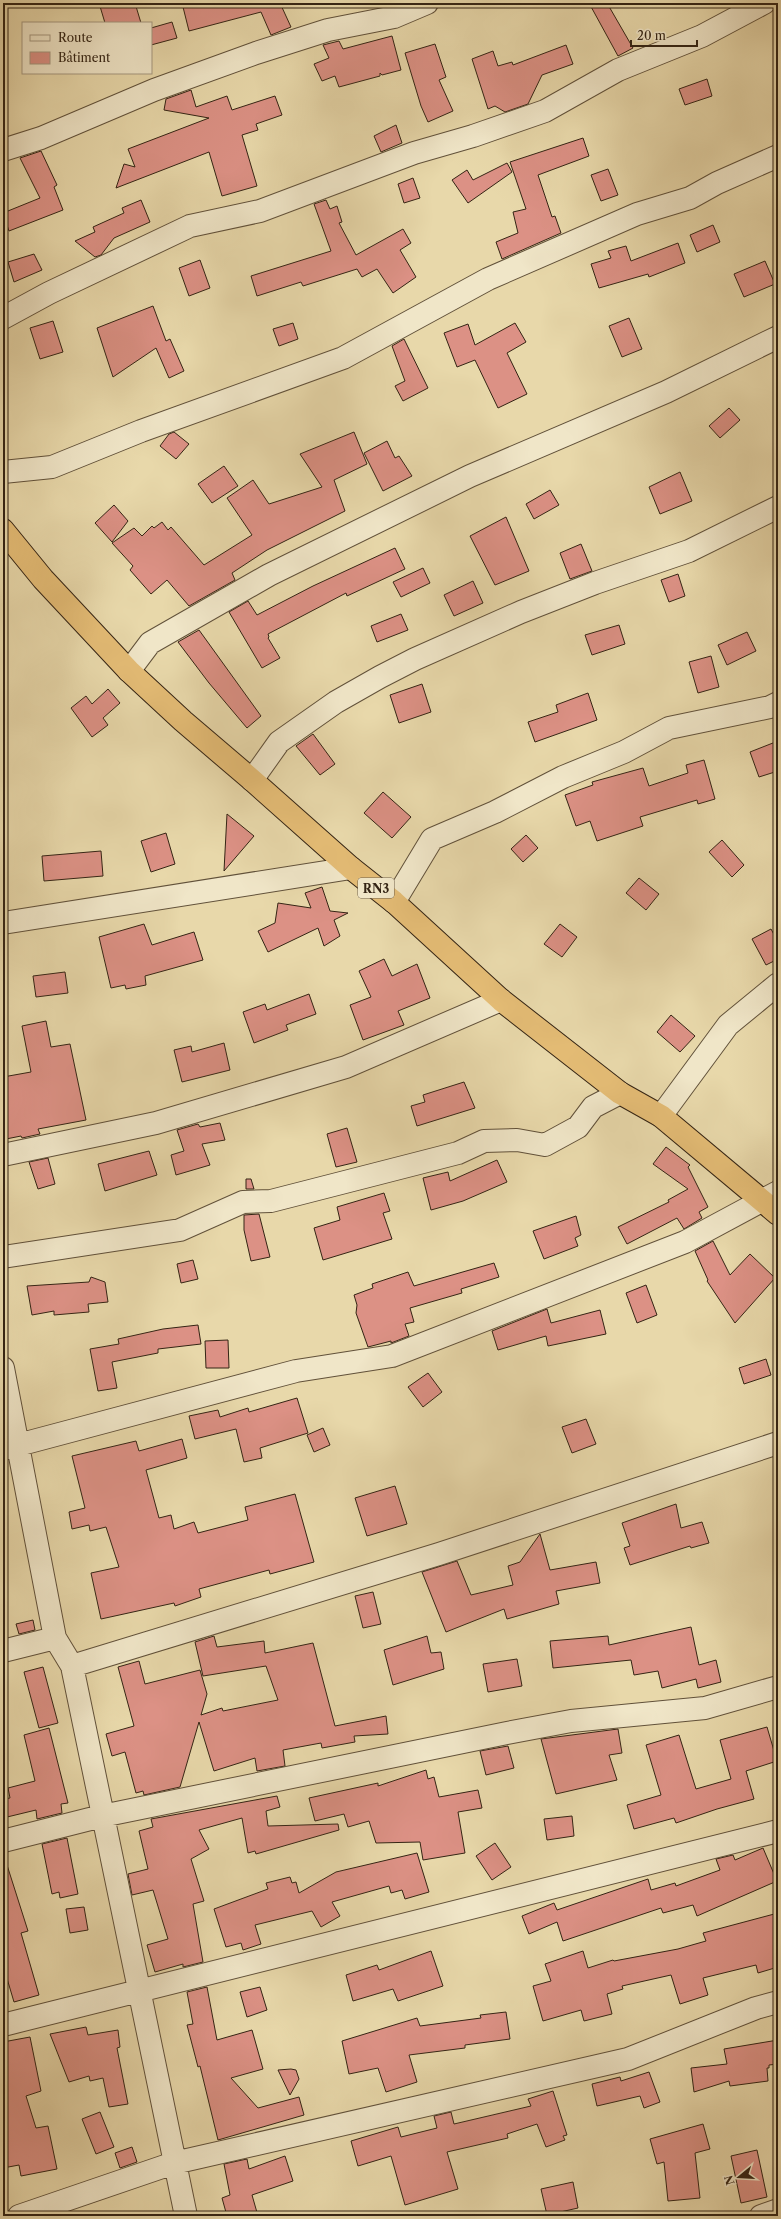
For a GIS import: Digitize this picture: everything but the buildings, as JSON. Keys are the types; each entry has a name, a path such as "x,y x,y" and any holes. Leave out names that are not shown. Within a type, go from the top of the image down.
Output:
{"highway":[{"name":"RN3","path":"3,530 42,579 130,671 183,722 252,780 351,868 394,902 500,1000 620,1093 661,1116 773,1202"}],"street":[{"path":"3,150 41,138 154,90 256,53 328,30 394,16 427,3"},
{"path":"3,318 64,286 190,226 260,211 414,153 473,136 545,111 618,70 702,36 764,3"},
{"path":"3,472 52,466 222,401 343,358 488,279 638,214 690,198 717,183 778,156"},
{"path":"130,671 150,643 269,575 470,476 666,392 778,337"},
{"path":"252,780 279,742 304,723 380,676 521,612 595,583 689,551 778,507"},
{"path":"394,902 432,839 495,812 563,777 624,752 669,728 770,707 778,703"},
{"path":"3,923 351,868"},
{"path":"661,1116 728,1025 778,984"},
{"path":"3,1155 156,1123 346,1067 500,1000"},
{"path":"3,1257 180,1230 243,1202 271,1201 458,1153 484,1141 517,1140 546,1145 578,1127 592,1107 620,1093"},
{"path":"11,1447 296,1371 392,1356 685,1242 773,1202"},
{"path":"3,1368 11,1447 55,1638 72,1666 186,2216"},
{"path":"72,1666 439,1554 778,1443"},
{"path":"3,1650 55,1638"},
{"path":"3,1841 102,1816 572,1721 705,1708 778,1687"},
{"path":"3,2025 140,1992 778,1831"},
{"path":"19,2216 174,2162 628,2059 756,2008 778,2002"},
{"path":"761,2216 778,2210"}]}
